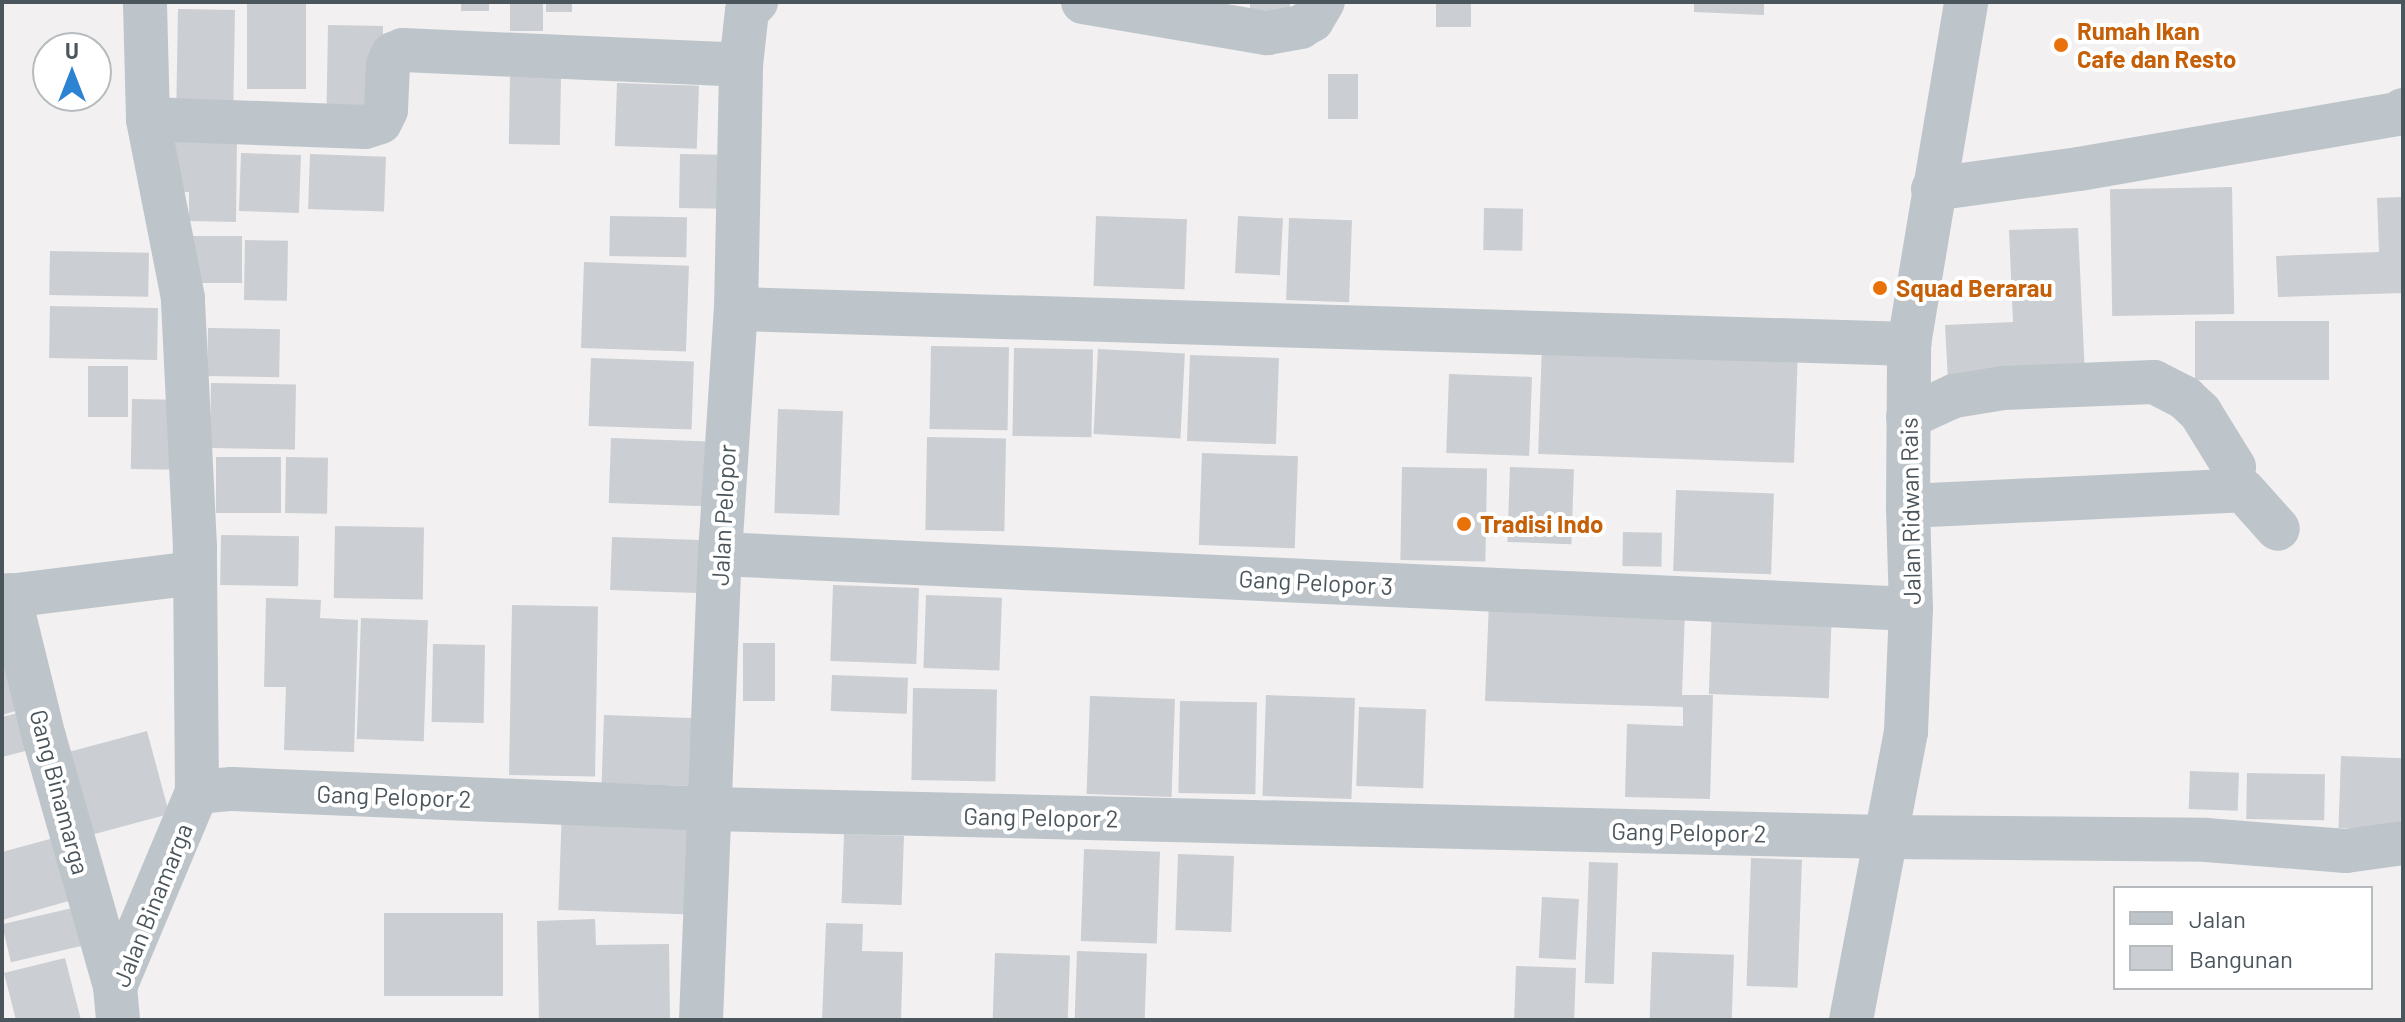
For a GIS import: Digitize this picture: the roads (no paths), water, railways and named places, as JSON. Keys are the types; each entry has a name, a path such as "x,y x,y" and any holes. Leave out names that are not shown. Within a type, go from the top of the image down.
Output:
{"street":[{"path":"145,2 148,119 183,298 194,573 197,792"},
{"path":"1083,2 1267,33 1300,27 1312,20 1323,2"},
{"name":"Jalan Ridwan Rais","path":"1851,1020 1906,732 1911,609 1909,344 1966,2"},
{"name":"Jalan Pelopor","path":"701,1020 720,554 736,309 741,65 752,7"},
{"path":"148,119 365,127 380,122 386,110 388,65 393,54 403,50 741,65"},
{"path":"1933,189 2079,169 2403,110"},
{"path":"736,309 1909,344"},
{"path":"1908,417 1954,396 2003,388 2154,382 2185,398 2200,412 2234,467"},
{"path":"1908,506 2243,490 2278,529"},
{"name":"Gang Pelopor 3","path":"720,554 1911,609"},
{"path":"5,596 194,573"},
{"name":"Gang Binamarga","path":"5,596 116,1004"},
{"name":"Gang Pelopor 2","path":"197,792 232,789 711,809 1886,837 2206,840 2346,851 2403,843"},
{"name":"Jalan Binamarga","path":"116,1004 197,792"}],"place":[{"name":"Rumah Ikan Cafe dan Resto","path":"2061,45"},
{"name":"Squad Berarau","path":"1880,288"},
{"name":"Tradisi Indo","path":"1464,524"}]}
